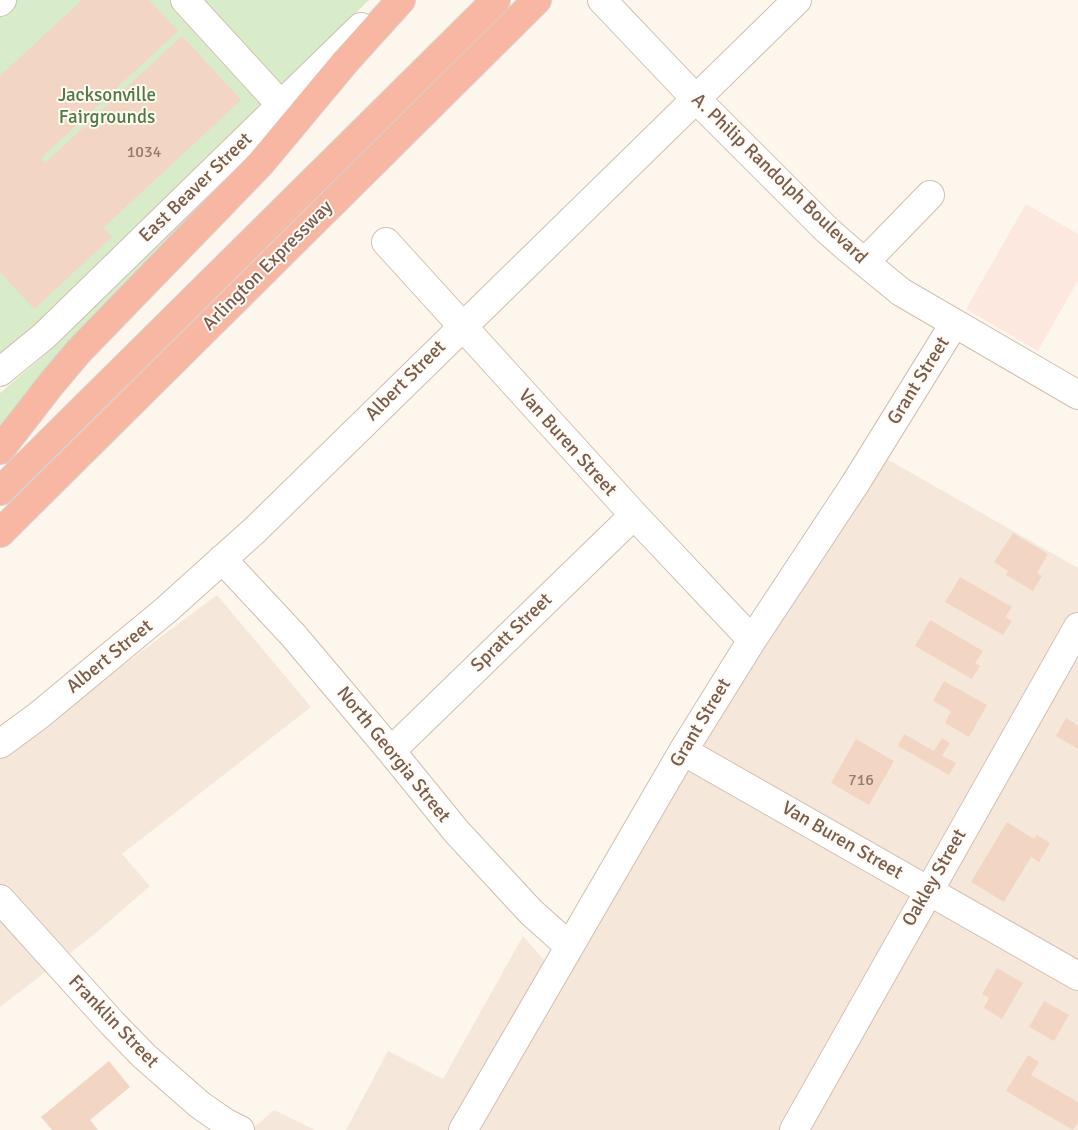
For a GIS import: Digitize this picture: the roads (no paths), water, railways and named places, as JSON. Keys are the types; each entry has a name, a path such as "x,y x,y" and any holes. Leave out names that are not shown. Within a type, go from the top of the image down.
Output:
{"highway":[{"path":"0,450 78,352 261,163 346,61 401,0"},
{"name":"Arlington Expressway","path":"5,529 537,0"},
{"name":"Arlington Expressway","path":"0,491 495,1"}],"street":[{"path":"185,0 282,105"},
{"name":"East Beaver Street","path":"0,372 44,336 389,0"},
{"name":"A. Philip Randolph Boulevard","path":"602,0 695,98 827,230 865,262 902,292 1078,396"},
{"name":"Albert Street","path":"0,744 38,716 166,610 255,530 797,0"},
{"path":"865,262 930,195"},
{"name":"Van Buren Street","path":"386,242 634,516 752,640"},
{"name":"Grant Street","path":"462,1130 683,751 752,640 855,484 954,324"},
{"name":"Spratt Street","path":"391,751 634,516"},
{"name":"North Georgia Street","path":"222,559 293,635 456,831 531,912 569,946"},
{"name":"Oakley Street","path":"794,1130 1078,627"},
{"name":"Van Buren Street","path":"683,751 1078,976"},
{"name":"Franklin Street","path":"0,899 144,1056 200,1105 240,1130"}],"park label":[{"name":"Jacksonville Fairgrounds","path":"107,107"}]}
